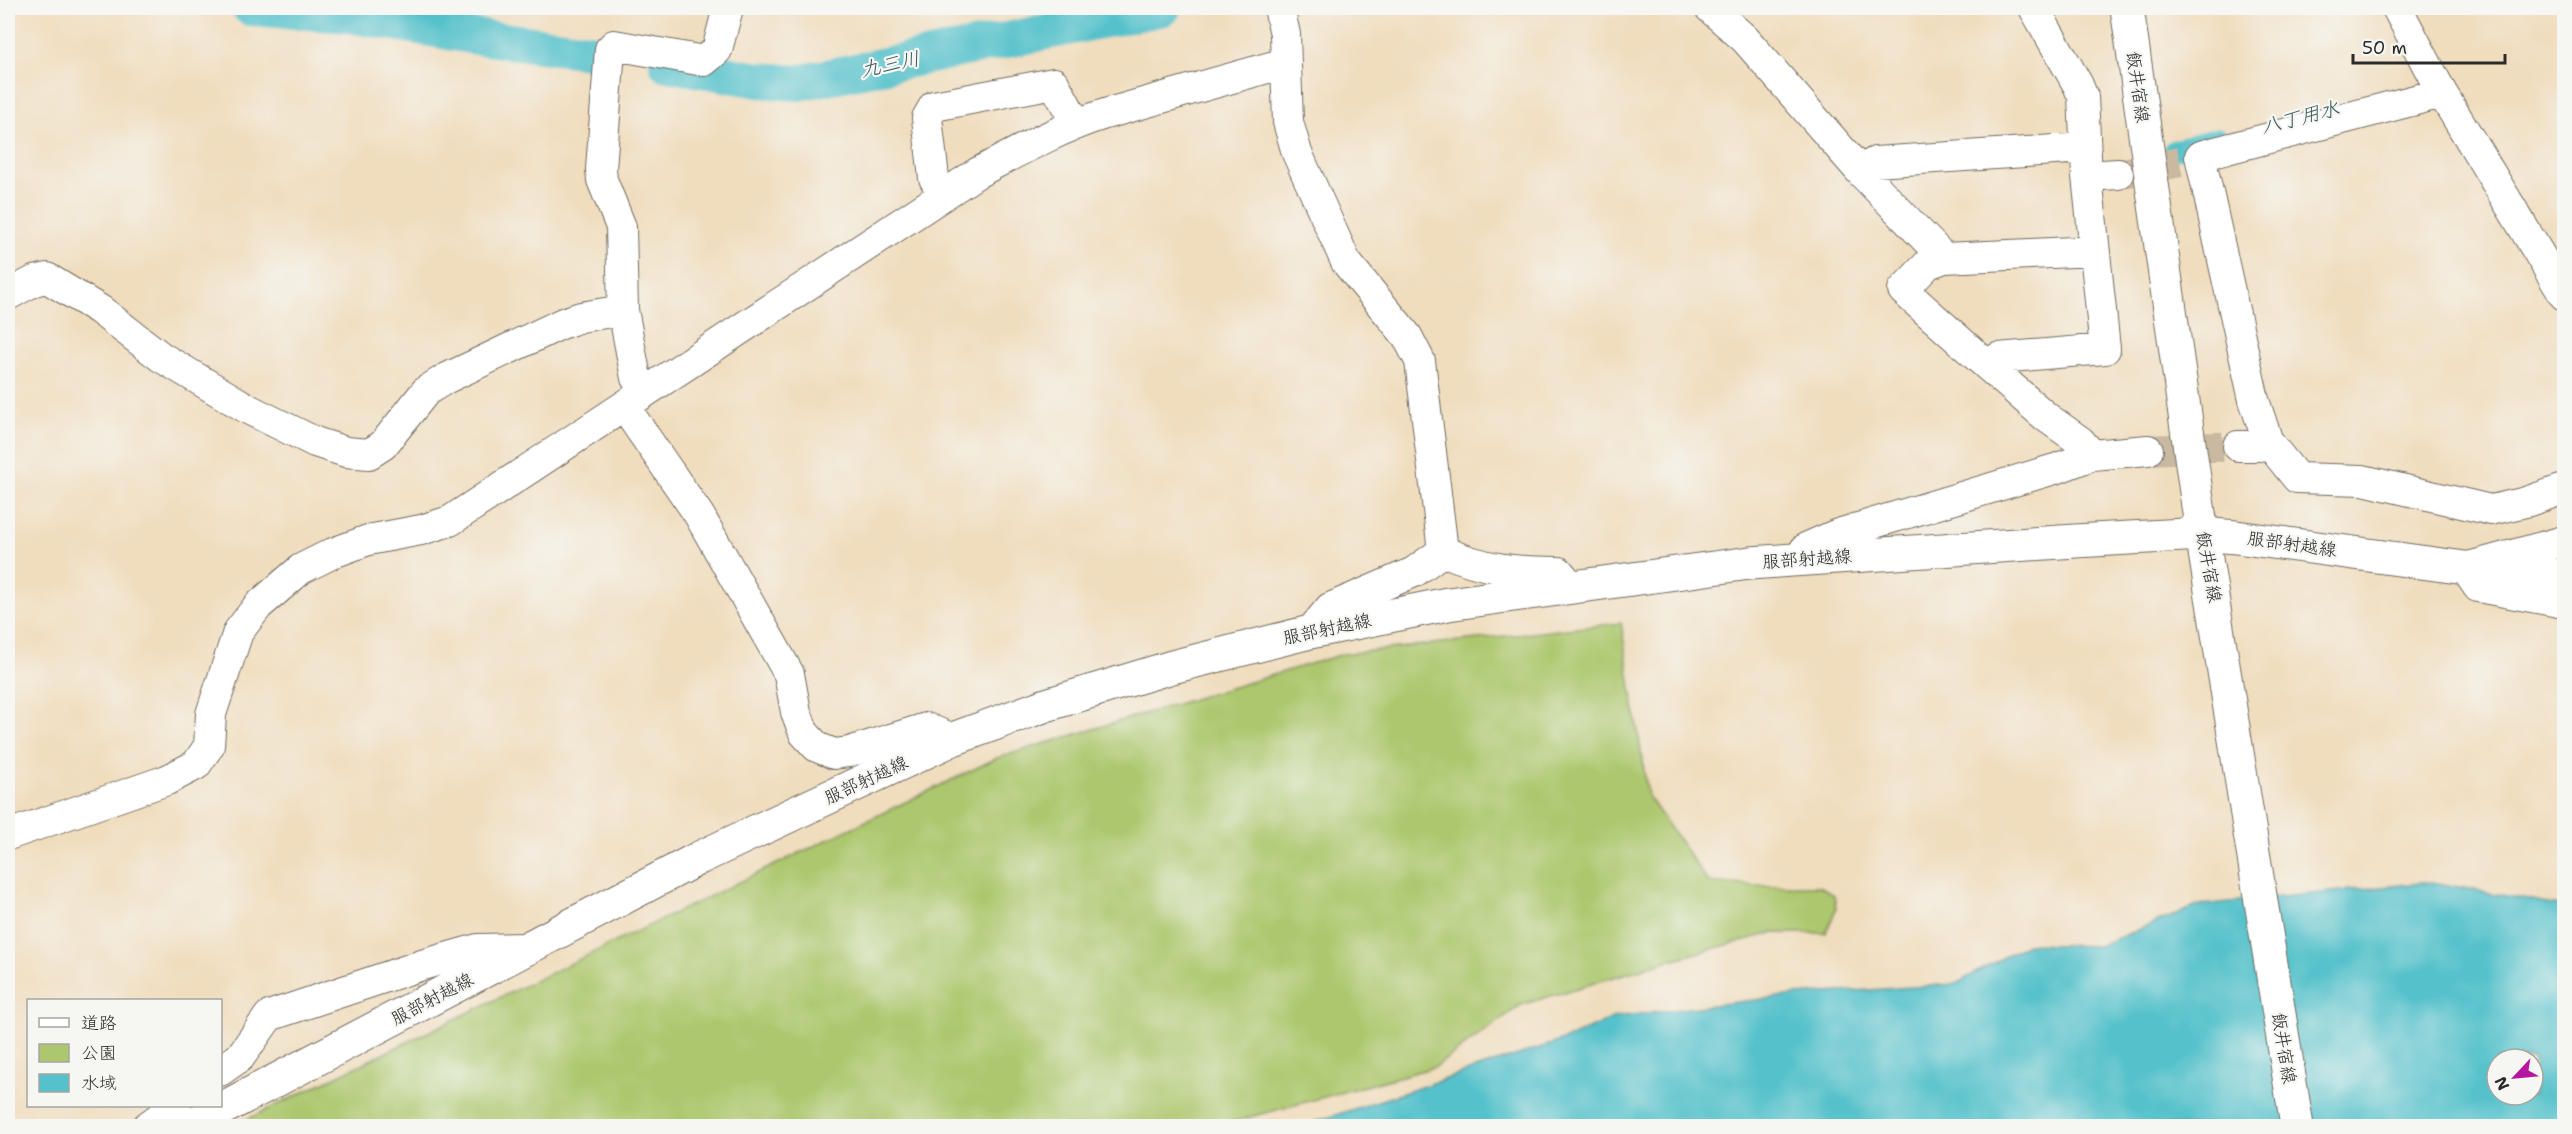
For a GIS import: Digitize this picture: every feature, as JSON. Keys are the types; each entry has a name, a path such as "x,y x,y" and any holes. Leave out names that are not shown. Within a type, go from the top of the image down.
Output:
{"main road":[{"name":"飯井宿線","path":"2127,8 2202,534 2210,569 2297,1126"},
{"name":"服部射越線","path":"189,1126 699,858 953,739 1046,705 1161,670 1310,632 1448,604 1750,563 2202,534 2465,568 2565,576"}],"street":[{"path":"728,8 717,50 704,61 614,45 610,49 601,169 602,180 621,227 622,310 636,378 634,399 789,674 796,712 804,733 817,747 834,754 849,752 926,728 953,739"},
{"path":"1279,8 1285,34 1288,122 1297,153 1346,262 1407,336 1420,361 1443,551"},
{"path":"1710,8 1744,39 1860,171 1944,258"},
{"path":"1990,368 1998,358 2105,349 2080,91 2034,8"},
{"path":"2397,8 2442,93 2565,295"},
{"path":"8,835 167,780 196,765 209,746 211,714 238,632 258,606 301,569 333,553 368,540 421,530 450,521 977,172 1076,123 1285,63"},
{"path":"943,195 934,178 927,118 934,106 1054,83 1076,123"},
{"path":"2442,93 2190,159 2254,400 2268,442 2297,478 2363,480 2491,510 2526,502 2565,489"},
{"path":"1860,171 1875,162 2086,162 2118,174"},
{"path":"2092,455 2080,441 2046,417 1904,290 1928,264 1944,258 2094,251"},
{"path":"8,295 34,281 46,278 99,310 161,357 250,410 315,442 346,452 369,454 383,445 426,391 445,379 563,323 581,317 622,310"},
{"path":"2238,446 2259,446 2268,442"},
{"path":"1798,560 1806,548 1838,534 2058,468 2092,455 2148,450"},
{"path":"2565,541 2465,568 2478,587 2565,603"},
{"path":"1443,551 1471,564 1525,572 1559,572 1571,586"},
{"path":"1310,632 1330,608 1414,572 1443,551"},
{"path":"222,1070 240,1057 269,1016 422,965 478,949 528,948"},
{"path":"148,1126 175,1107"}],"green space":[{"path":"1621,623 1648,796 1708,882 1756,886 1820,886 1834,895 1836,909 1826,933 1772,933 1674,959 1521,1005 1435,1067 1217,1126 233,1126 997,758 1343,654"}],"water":[{"path":"2432,882 2564,907 2564,1126 1302,1126 1564,1040 1615,1017 1796,995 1956,984 2027,944 2098,946 2200,905"}],"waterway":[{"name":"九三川","path":"250,8 348,15 477,37 604,53"},
{"name":"九三川","path":"667,64 759,80 798,83 1163,8"},
{"name":"八丁用水","path":"2174,150 2217,138"},
{"name":"八丁用水","path":"2560,258 2564,267"}],"tunnel":[{"path":"2118,174 2180,162"},
{"path":"2148,450 2238,446"}]}
